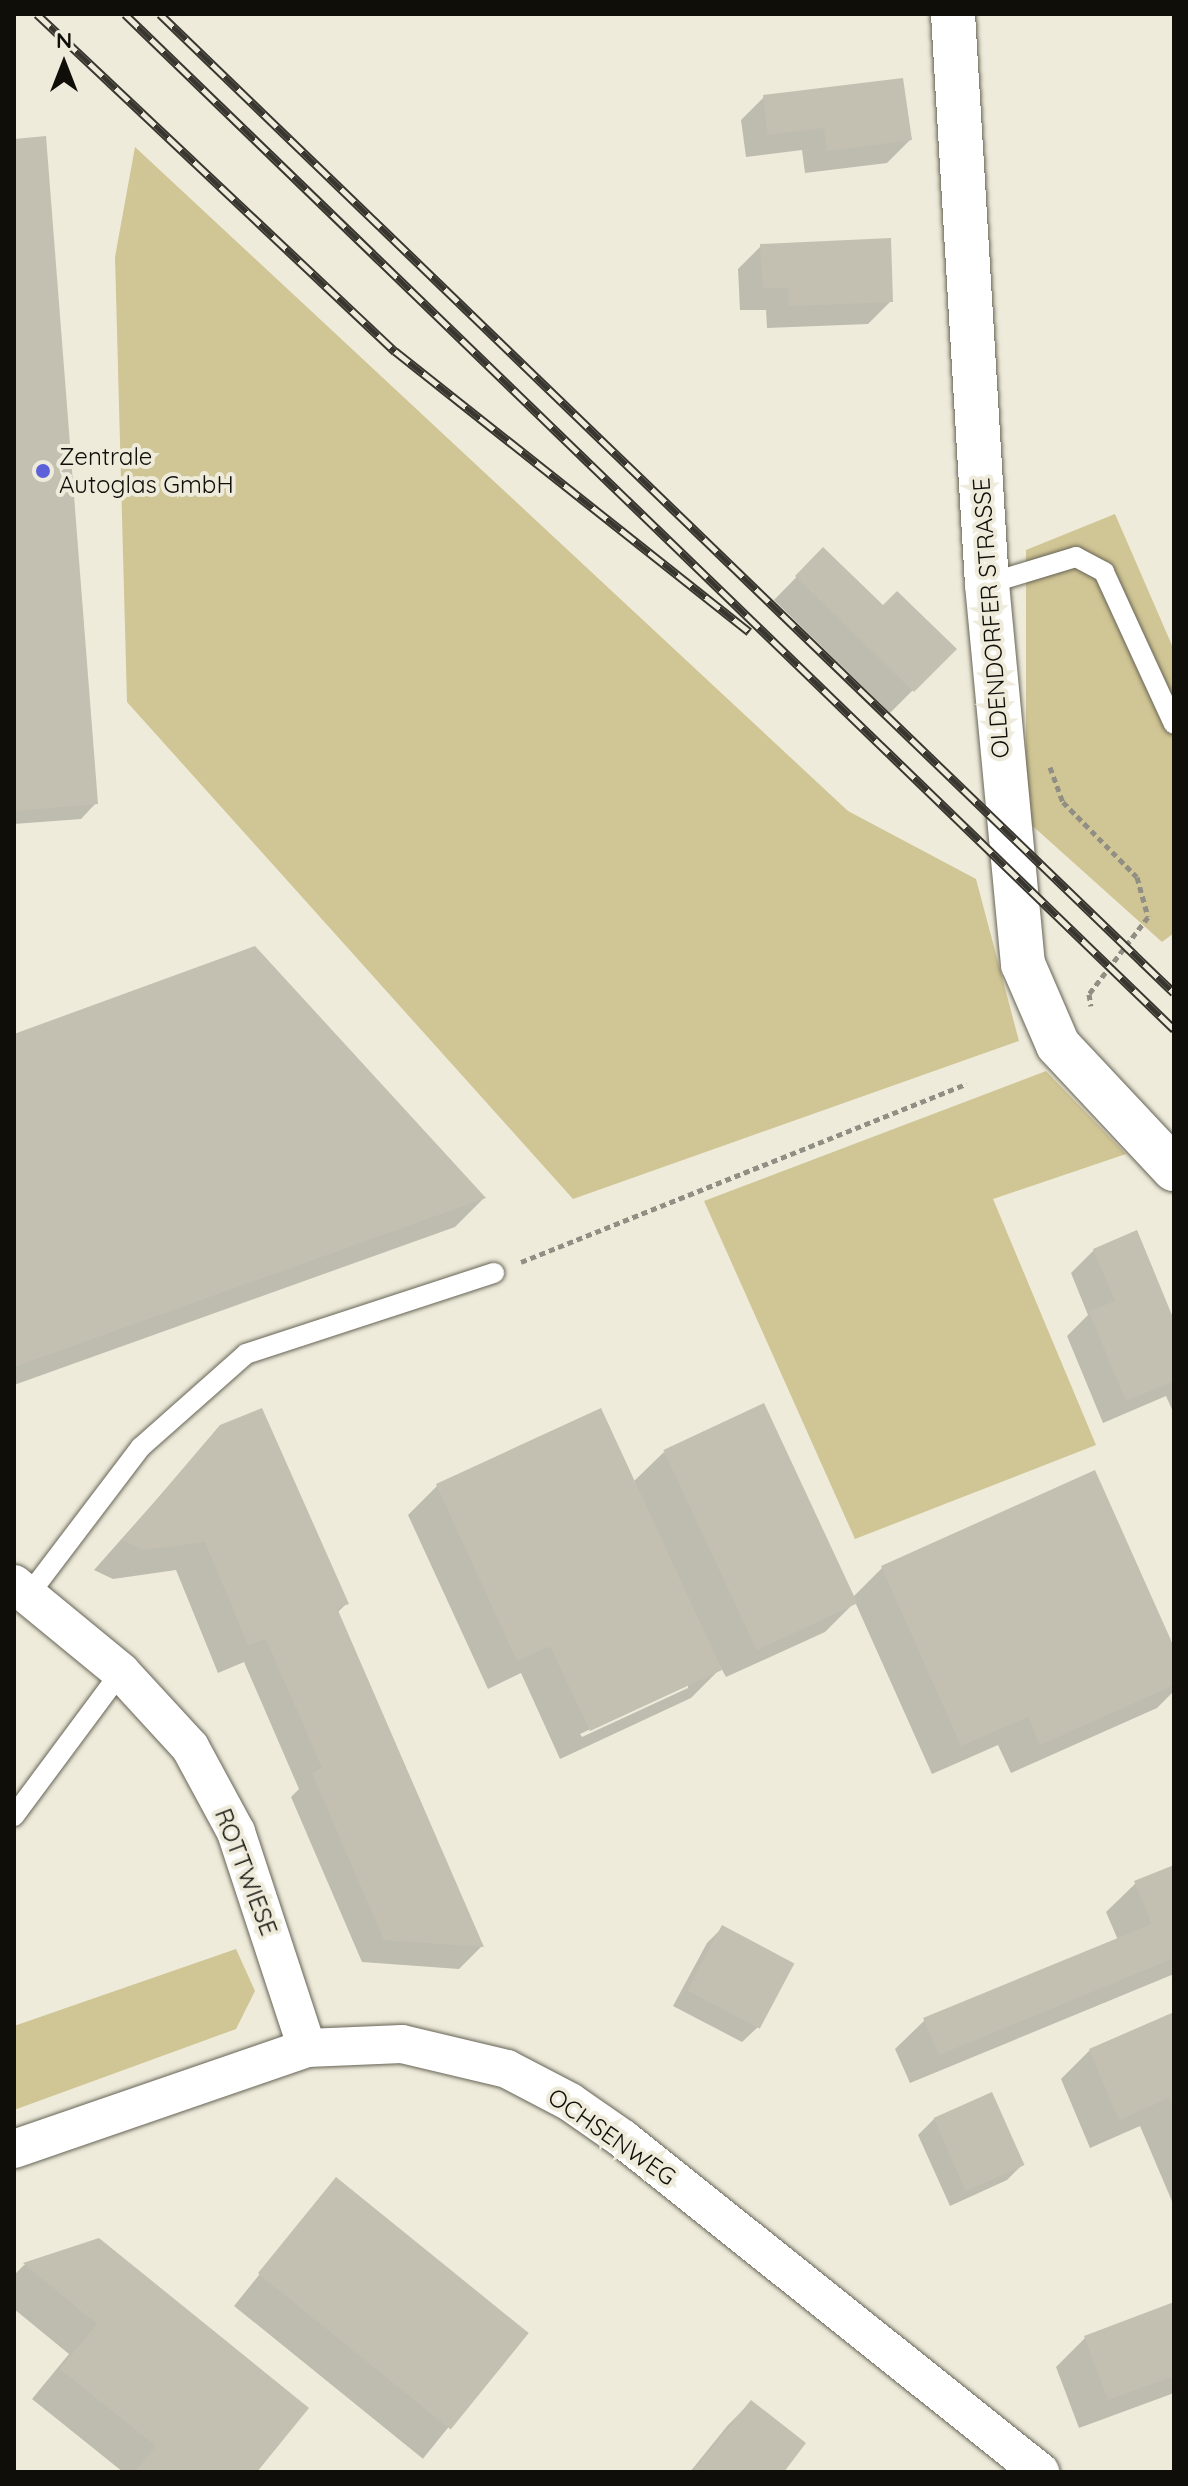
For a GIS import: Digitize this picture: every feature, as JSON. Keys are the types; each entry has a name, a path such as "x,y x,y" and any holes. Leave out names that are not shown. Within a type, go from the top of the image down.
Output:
{"main road":[{"name":"OLDENDORFER STRASSE","path":"953,14 987,584 1023,964 1058,1045 1174,1169"}],"street":[{"name":"ROTTWIESE","path":"21,1591 121,1672 190,1747 236,1832 307,2048"},
{"name":"OCHSENWEG","path":"14,2149 307,2048 402,2044 461,2055 507,2069 570,2102 623,2139 1040,2472"}],"lane":[{"path":"987,584 1076,557 1104,572 1174,724"},
{"path":"21,1591 141,1447 246,1354 494,1273"},
{"path":"14,1816 121,1672"}],"path":[{"path":"494,1273 967,1084"}],"shaded area":[{"path":"135,147 848,811 976,879 1019,1041 573,1199 127,702 115,257"},
{"path":"1115,514 1174,650 1174,933 1162,942 1026,820 1026,550"},
{"path":"1046,1071 1126,1154 993,1199 1096,1445 855,1539 704,1201"},
{"path":"236,1949 255,1991 236,2029 14,2110 14,2026"}],"building":[{"path":"903,78 912,140 827,151 824,128 768,135 763,95"},
{"name":"Zentrale Autoglas GmbH","path":"46,136 98,804 14,811 14,139"},
{"path":"891,238 893,302 789,306 789,288 763,288 760,244"},
{"path":"823,547 883,605 897,591 957,649 914,692 795,576"},
{"path":"255,946 486,1198 14,1367 14,1034"},
{"path":"1137,1230 1174,1320 1174,1381 1126,1401 1089,1312 1115,1301 1093,1249"},
{"path":"764,1403 857,1603 757,1650 663,1450"},
{"path":"262,1408 349,1604 337,1608 484,1947 384,1940 312,1773 322,1768 266,1639 248,1645 205,1542 143,1550 122,1540 220,1425"},
{"path":"601,1408 722,1670 590,1731 550,1646 517,1661 436,1484"},
{"path":"1095,1470 1174,1647 1174,1685 1040,1745 1028,1717 961,1746 881,1566"},
{"path":"1174,1865 1174,1958 939,2055 923,2018 1152,1924 1134,1881"},
{"path":"722,1925 794,1963 760,2029 687,1990"},
{"path":"1174,2012 1174,2109 1169,2098 1119,2120 1089,2049"},
{"path":"992,2092 1025,2165 966,2191 934,2118"},
{"path":"336,2177 529,2333 451,2429 258,2273"},
{"path":"99,2238 309,2408 257,2472 135,2472 156,2446 60,2369 97,2324 23,2263"},
{"path":"1174,2302 1174,2376 1108,2400 1084,2336"},
{"path":"751,2400 806,2443 784,2472 692,2472"}],"railway":[{"path":"37,14 395,351 749,632"},
{"path":"125,14 1174,1029"},
{"path":"160,14 1174,993"}],"place":[{"name":"Zentrale Autoglas GmbH","path":"43,471"}]}
